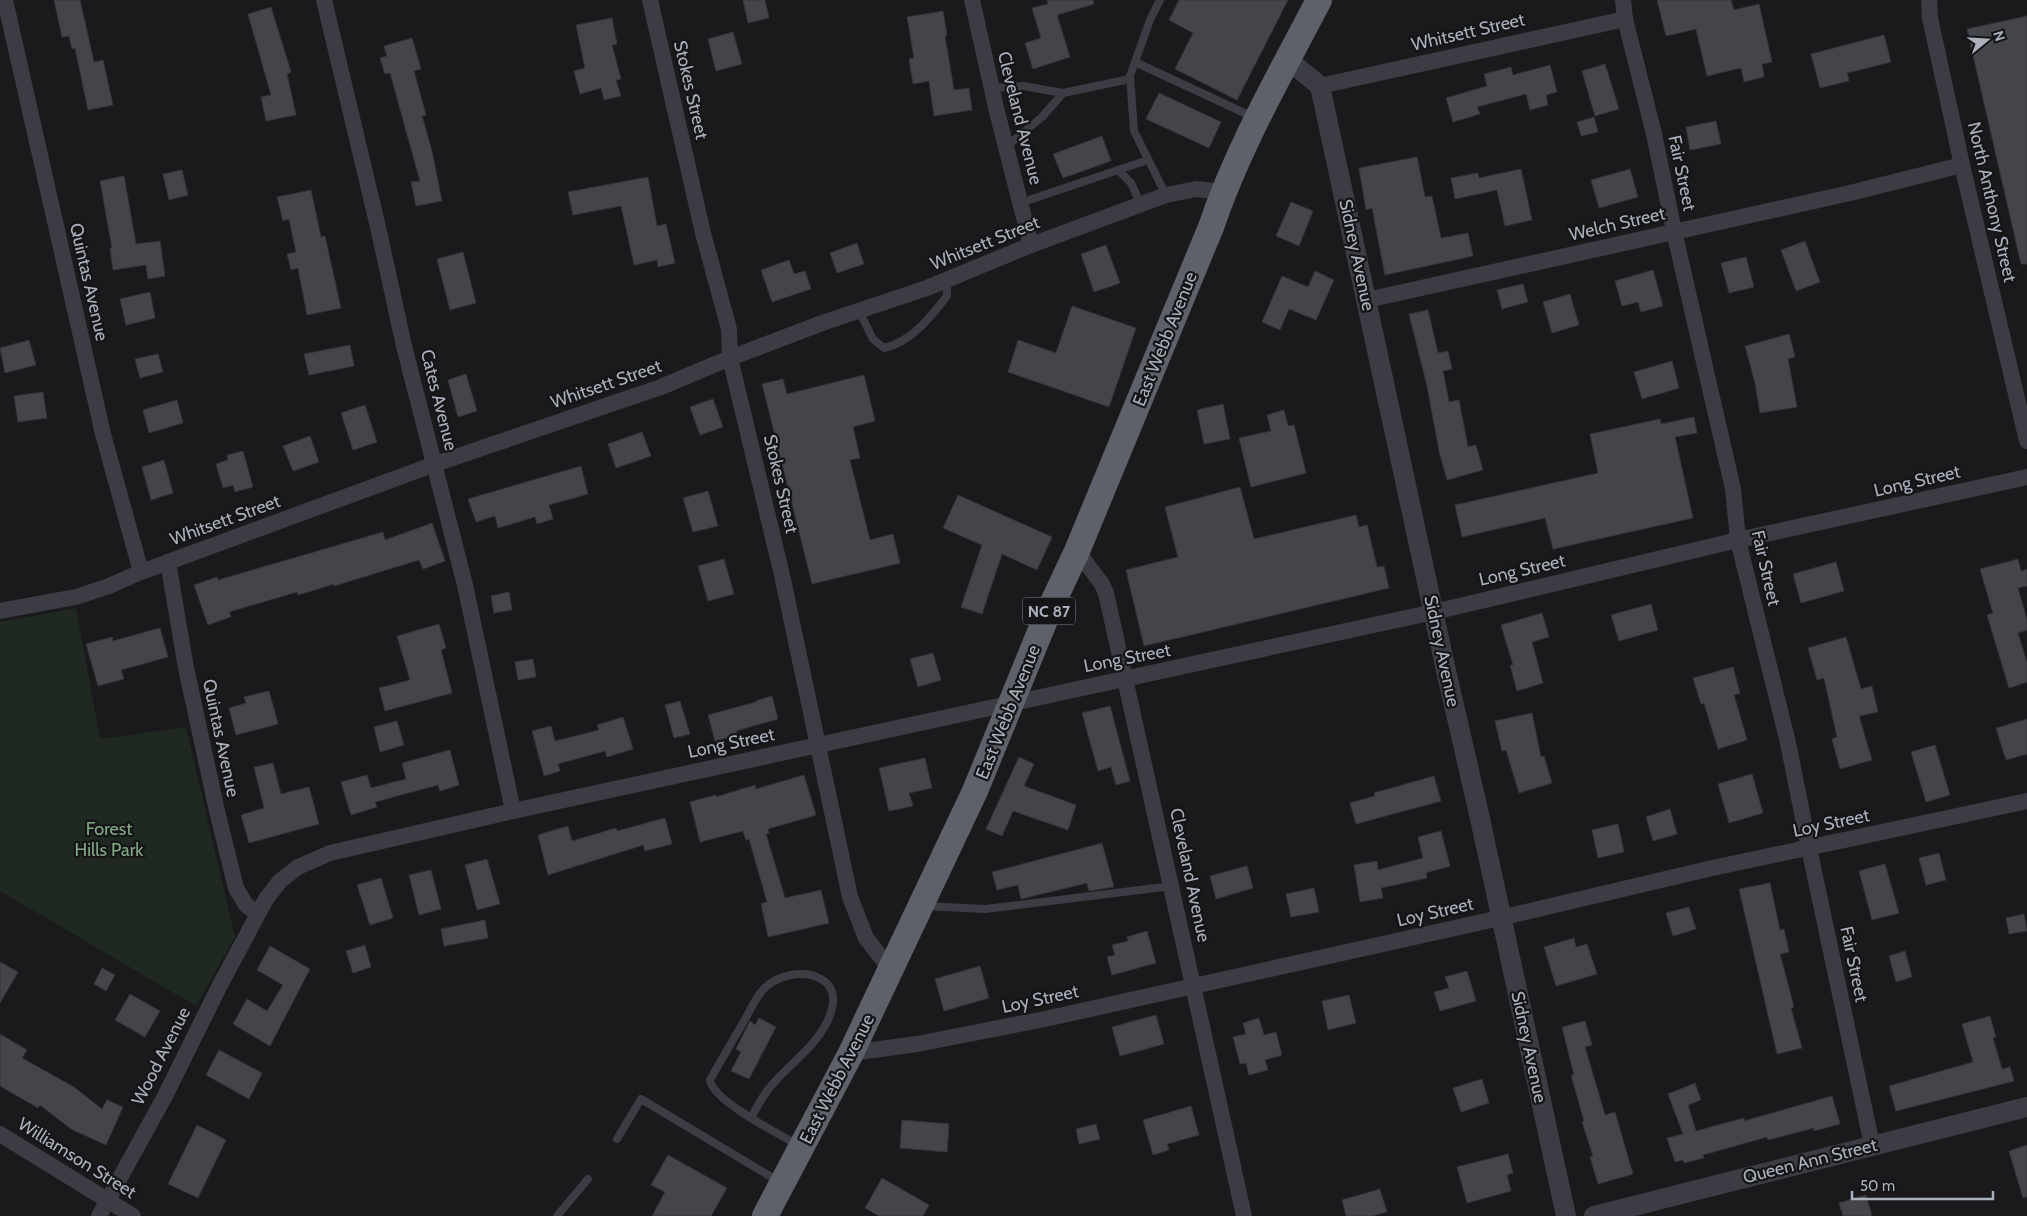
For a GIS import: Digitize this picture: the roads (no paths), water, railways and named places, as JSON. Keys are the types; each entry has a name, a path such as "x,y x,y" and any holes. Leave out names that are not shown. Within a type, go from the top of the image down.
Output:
{"highway":[{"name":"East Webb Avenue","path":"765,1216 851,1053 975,791 1047,615 1077,551 1207,236 1223,192 1286,60 1318,0"}],"street":[{"name":"Quintas Avenue","path":"5,0 103,434 140,572"},
{"name":"Cates Avenue","path":"324,0 404,346 465,585 513,811"},
{"name":"Stokes Street","path":"650,0 703,233 729,329 730,358 780,565 850,897 866,938 891,970"},
{"name":"Cleveland Avenue","path":"972,0 1031,246"},
{"name":"Fair Street","path":"1624,0 1625,19 1654,134 1733,490 1738,540 1788,743 1872,1145"},
{"name":"North Anthony Street","path":"1929,0 1930,18 1962,165 2027,441"},
{"name":"Whitsett Street","path":"1320,86 1625,19"},
{"path":"1286,60 1320,86"},
{"name":"Sidney Avenue","path":"1320,86 1566,1216"},
{"name":"Welch Street","path":"1368,300 1850,193 1962,165"},
{"name":"Whitsett Street","path":"0,612 76,597 109,586 140,572 435,464 661,386 730,358 947,280 1141,204 1196,189 1223,192"},
{"name":"Long Street","path":"257,913 280,881 298,867 330,853 1012,702 1434,612 1738,540 2027,477"},
{"name":"Cleveland Avenue","path":"1077,551 1102,584 1106,593 1244,1216"},
{"name":"Quintas Avenue","path":"168,562 186,668 236,888 246,905 257,913"},
{"name":"Loy Street","path":"851,1053 953,1037 1194,986 1500,918 1708,869 2027,801"},
{"name":"Wood Avenue","path":"99,1216 165,1096 257,913"},
{"name":"Queen Ann Street","path":"1594,1216 2027,1107"},
{"name":"Williamson Street","path":"0,1134 133,1216"}],"lane":[{"path":"1160,0 1150,20 1130,79 1134,131 1166,196"},
{"path":"1136,62 1257,119"},
{"path":"992,88 1023,86 1063,93 1130,79"},
{"path":"1006,147 1042,117 1063,93"},
{"path":"1020,204 1148,160"},
{"path":"1118,170 1131,183 1141,204"},
{"path":"859,311 873,339 884,348 897,345 919,328 947,296 947,280"},
{"path":"921,906 985,909 1172,886"},
{"path":"751,1118 766,1092 808,1048 828,1019 833,1000 832,990 827,982 819,977 807,974 794,974 777,980 762,991 710,1080 711,1086 716,1093 751,1118 802,1147"},
{"path":"617,1139 641,1099 782,1184"},
{"path":"557,1216 588,1180"}],"park label":[{"name":"Forest Hills Park","path":"109,840"}]}
